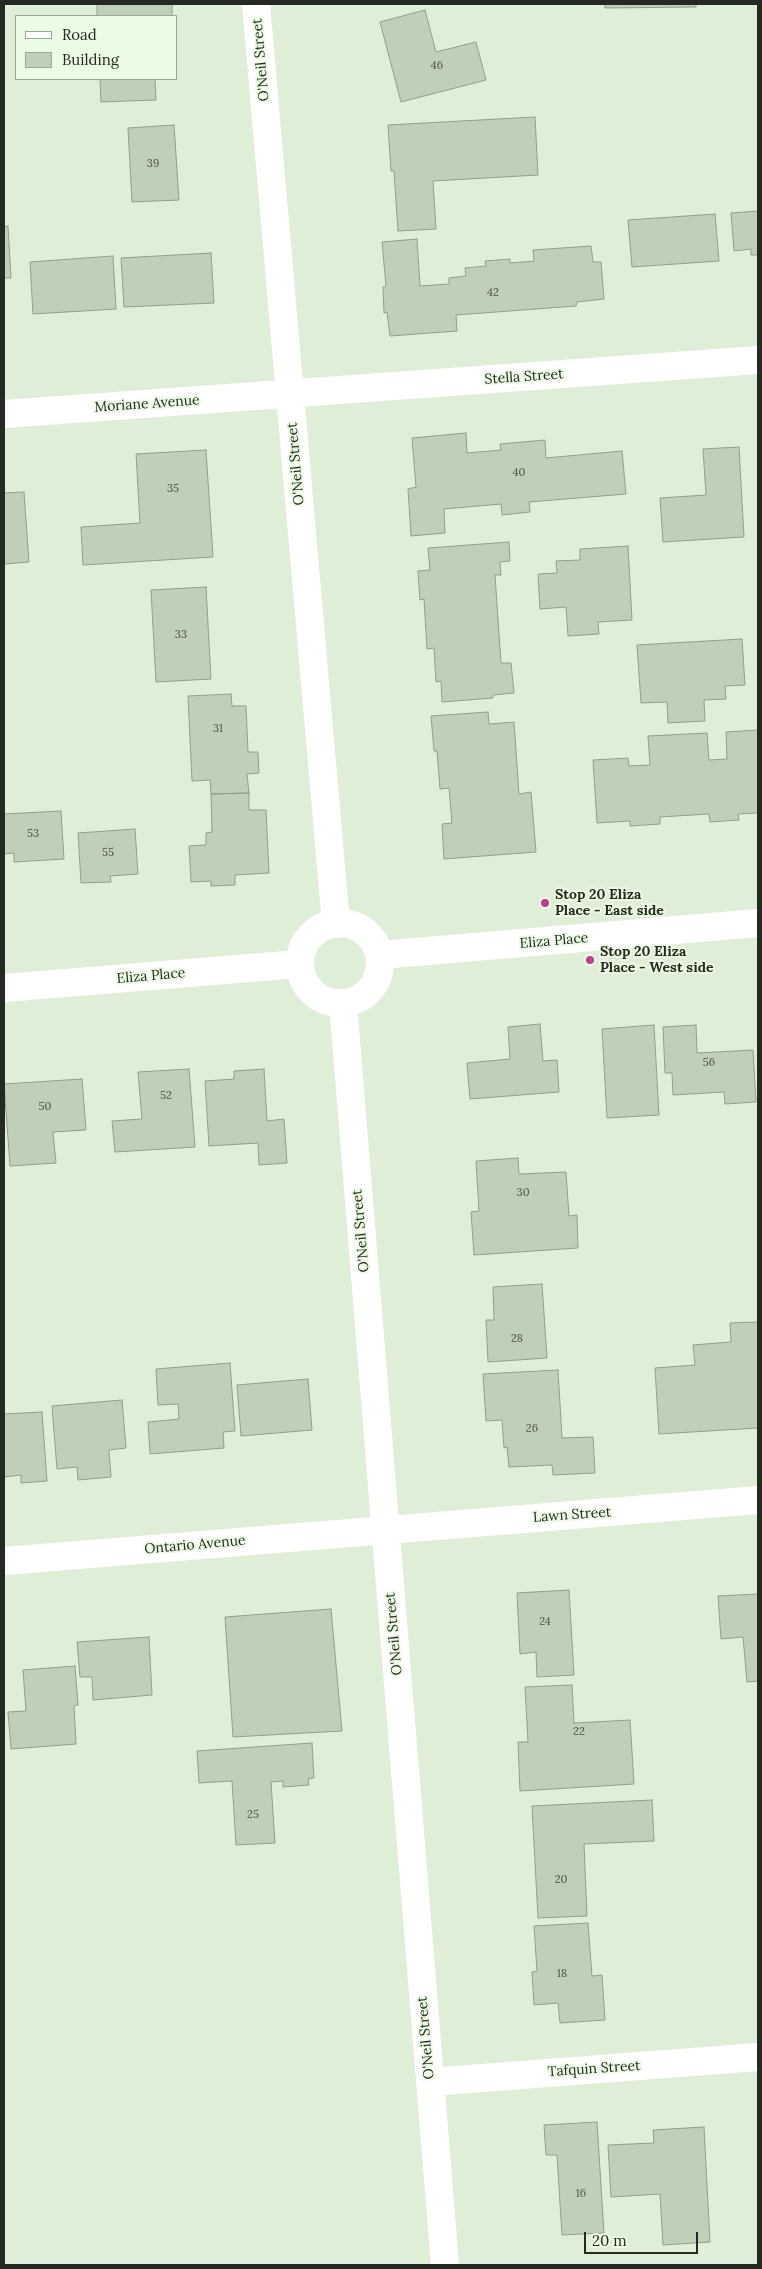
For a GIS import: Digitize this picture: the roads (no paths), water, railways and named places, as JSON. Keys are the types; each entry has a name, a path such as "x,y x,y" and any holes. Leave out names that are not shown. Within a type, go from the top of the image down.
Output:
{"street":[{"name":"O'Neil Street","path":"256,4 336,924"},
{"name":"Stella Street","path":"290,394 758,360"},
{"name":"Moriane Avenue","path":"4,414 290,394"},
{"name":"Eliza Place","path":"380,955 758,923"},
{"path":"336,924 350,925 362,930 372,940 380,955 380,966 376,980 369,991 358,999 343,1003 329,1002 317,995 307,985 299,964 304,946 312,935 324,927 336,924"},
{"name":"Eliza Place","path":"4,988 299,964"},
{"name":"O'Neil Street","path":"343,1003 445,2265"},
{"name":"Lawn Street","path":"385,1529 758,1500"},
{"name":"Ontario Avenue","path":"4,1561 385,1529"},
{"name":"Tafquin Street","path":"430,2082 758,2057"}],"place":[{"name":"Stop 20 Eliza Place - East side","path":"545,903"},
{"name":"Stop 20 Eliza Place - West side","path":"590,960"}]}
